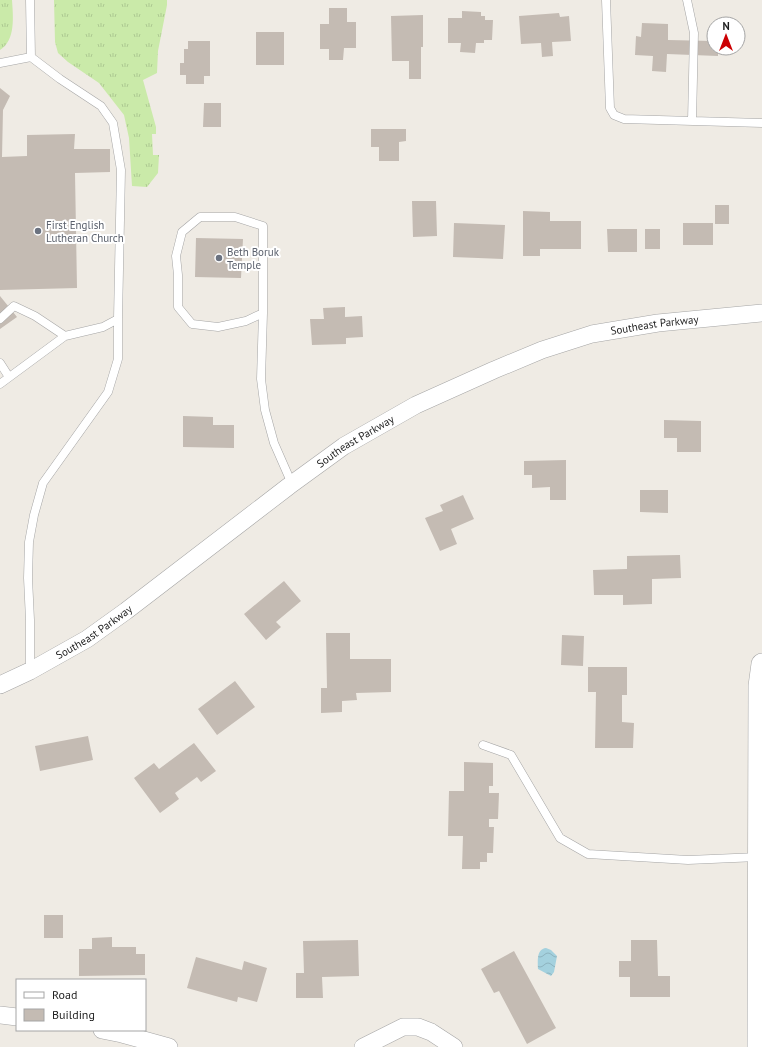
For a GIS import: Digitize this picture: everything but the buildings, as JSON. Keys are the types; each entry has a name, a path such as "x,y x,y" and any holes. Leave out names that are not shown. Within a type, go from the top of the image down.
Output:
{"street":[{"name":"Southeast Parkway","path":"0,685 30,671 87,639 344,446 416,405 542,350 592,334 651,324 762,313"},
{"path":"758,1047 759,686 762,664"},
{"path":"0,1015 16,1017"},
{"path":"364,1047 403,1027 418,1028 431,1032 454,1047"},
{"path":"107,1031 169,1047"}],"lane":[{"path":"30,0 31,57"},
{"path":"606,0 610,108 614,115 624,119 762,123"},
{"path":"687,0 694,33 692,121"},
{"path":"0,63 31,57 60,79 101,106 113,123 121,170 118,359 108,392 43,484 34,515 29,542 28,578 30,671"},
{"path":"263,312 246,322 218,327 192,324 178,307 177,250 182,232 200,217 235,217 263,226 263,312 260,379 265,410 274,443 292,484"},
{"path":"0,319 14,306 35,316 65,336"},
{"path":"0,384 65,336 103,327 118,319"},
{"path":"0,363 9,377"},
{"path":"482,745 511,755 560,838 588,854 688,860 759,857"}],"green space":[{"path":"0,0 12,0 13,20 9,40 0,50"},
{"path":"54,0 167,0 158,51 157,73 143,80 156,127 156,134 152,134 153,155 159,155 158,173 147,187 132,186 129,138 124,115 99,83 68,62 58,53 55,42"}],"water":[{"path":"546,948 551,950 557,956 554,972 551,976 538,969 539,953"}],"place":[{"name":"First English Lutheran Church","path":"38,231"},
{"name":"Beth Boruk Temple","path":"219,258"}]}
